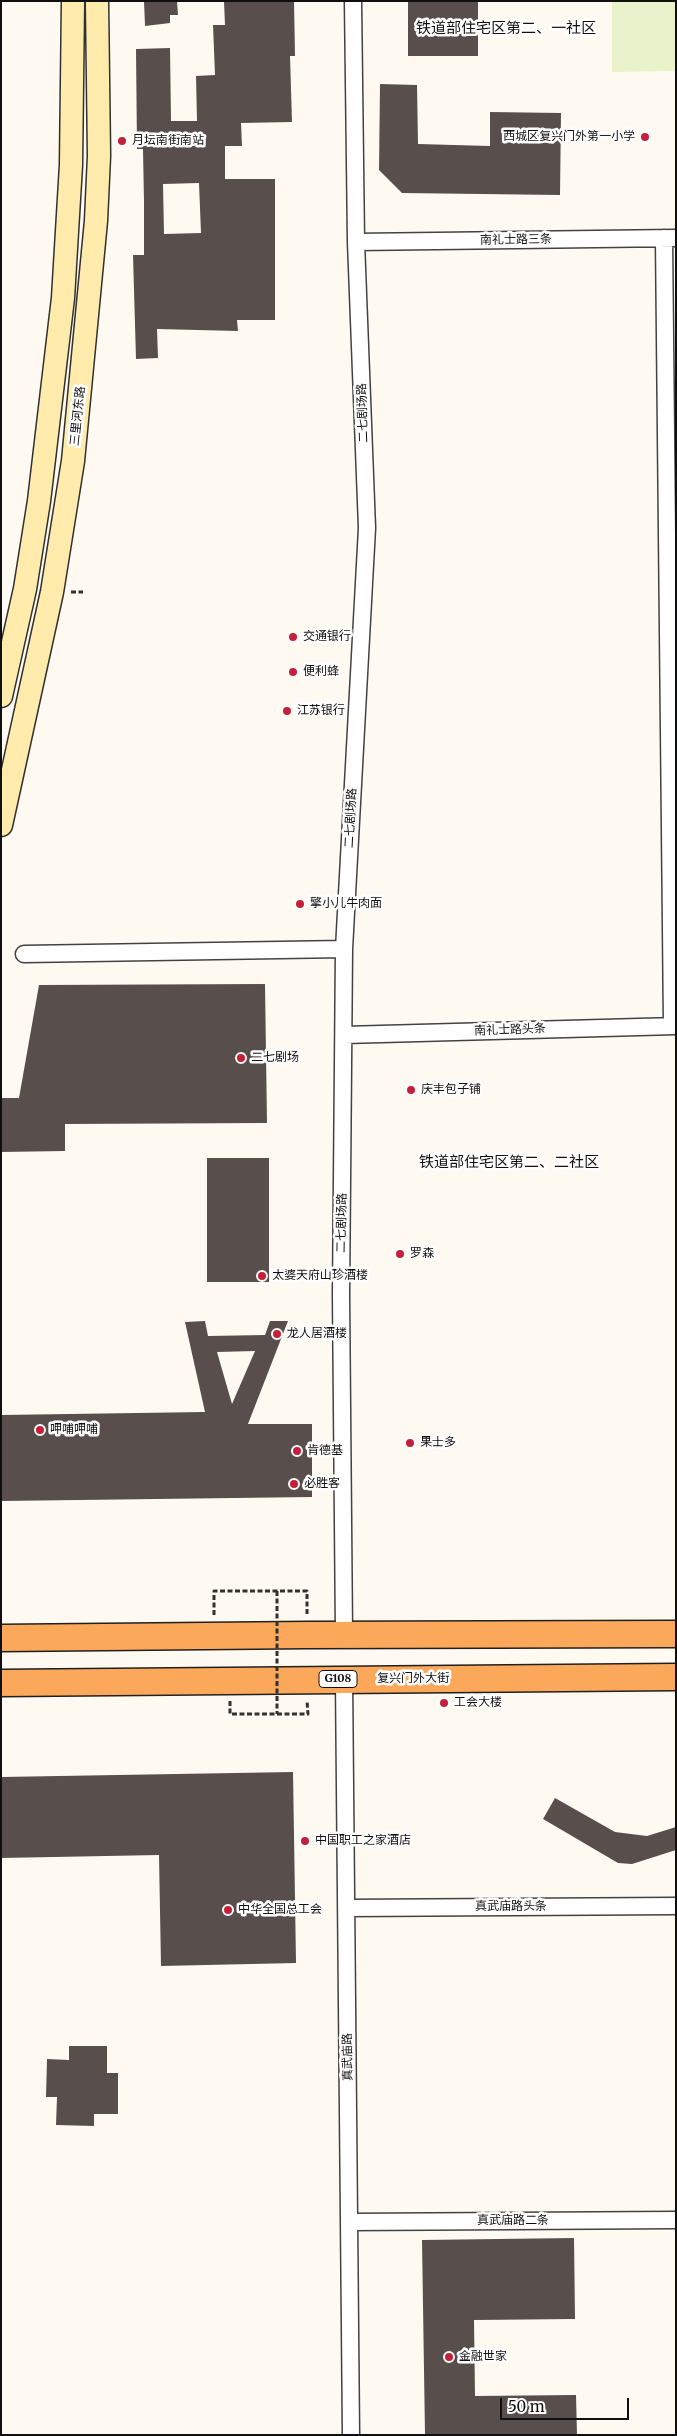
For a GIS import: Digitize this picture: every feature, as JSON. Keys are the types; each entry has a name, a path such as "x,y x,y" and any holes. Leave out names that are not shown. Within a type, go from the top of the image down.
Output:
{"highway":[{"path":"1,1638 676,1634"},
{"name":"复兴门外大街","path":"1,1682 676,1677"}],"main road":[{"path":"1,696 25,589 38,511 63,298 71,165 72,1"},
{"name":"三里河东路","path":"1,825 52,592 73,461 96,221 99,156 97,1"}],"street":[{"name":"二七剧场路","path":"344,1635 341,1295 344,949 367,528 356,242 353,1"},
{"name":"南礼士路三条","path":"356,242 670,238"},
{"path":"670,238 674,1026"},
{"path":"24,954 344,949"},
{"name":"南礼士路头条","path":"344,1035 674,1026"},
{"name":"真武庙路","path":"344,1679 351,2435"},
{"name":"真武庙路头条","path":"346,1908 676,1906"},
{"name":"真武庙路二条","path":"349,2222 676,2220"}],"path":[{"path":"214,1591 307,1591"},
{"path":"277,1591 277,1714"},
{"path":"230,1714 308,1714"}],"green space":[{"path":"612,1 676,1 676,71 612,72"}],"building":[{"path":"144,1 177,1 178,15 170,15 170,23 145,26"},
{"path":"224,1 294,1 295,56 290,56 292,122 241,123 242,146 225,146 225,179 275,179 275,320 237,320 238,331 157,329 158,358 136,359 133,255 144,255 144,202 143,149 137,149 136,49 170,48 171,121 197,121 196,76 215,75 213,25 225,25","holes":["199,183 201,233 164,234 163,184"]},
{"path":"408,1 478,1 478,56 408,56"},
{"path":"380,84 417,85 418,144 490,146 490,112 561,113 560,195 402,193 379,170"},
{"path":"265,984 267,1123 65,1124 65,1151 1,1152 1,1098 19,1098 39,985"},
{"path":"207,1158 269,1158 269,1282 207,1282"},
{"path":"205,1321 208,1336 265,1335 270,1321 288,1321 248,1424 312,1424 312,1497 1,1501 1,1415 205,1412 185,1322","holes":["255,1351 232,1404 217,1352"]},
{"name":"中华全国总工会","path":"293,1772 296,1963 161,1966 159,1855 1,1858 1,1777"},
{"path":"555,1798 615,1832 647,1836 676,1827 676,1850 632,1864 618,1863 543,1819"},
{"path":"69,2046 107,2046 107,2073 118,2073 118,2114 94,2114 94,2126 56,2125 57,2097 46,2097 47,2059 69,2060"},
{"name":"金融世家","path":"574,2238 575,2319 474,2320 475,2396 576,2395 577,2435 425,2435 422,2240"}],"place":[{"name":"西城区复兴门外第一小学","path":"645,137"},
{"name":"月坛南街南站","path":"122,141"},
{"name":"交通银行","path":"293,637"},
{"name":"便利蜂","path":"293,672"},
{"name":"江苏银行","path":"287,711"},
{"name":"擎小儿牛肉面","path":"300,904"},
{"name":"二七剧场","path":"241,1058"},
{"name":"庆丰包子铺","path":"411,1090"},
{"name":"罗森","path":"400,1254"},
{"name":"太婆天府山珍酒楼","path":"262,1276"},
{"name":"龙人居酒楼","path":"277,1334"},
{"name":"呷哺呷哺","path":"40,1430"},
{"name":"果士多","path":"410,1443"},
{"name":"肯德基","path":"297,1451"},
{"name":"必胜客","path":"294,1484"},
{"name":"工会大楼","path":"444,1703"},
{"name":"中国职工之家酒店","path":"305,1841"},
{"name":"中华全国总工会","path":"228,1910"},
{"name":"金融世家","path":"449,2357"}],"district":[{"name":"铁道部住宅区第二、一社区","path":"506,29"},
{"name":"铁道部住宅区第二、二社区","path":"509,1163"}]}
